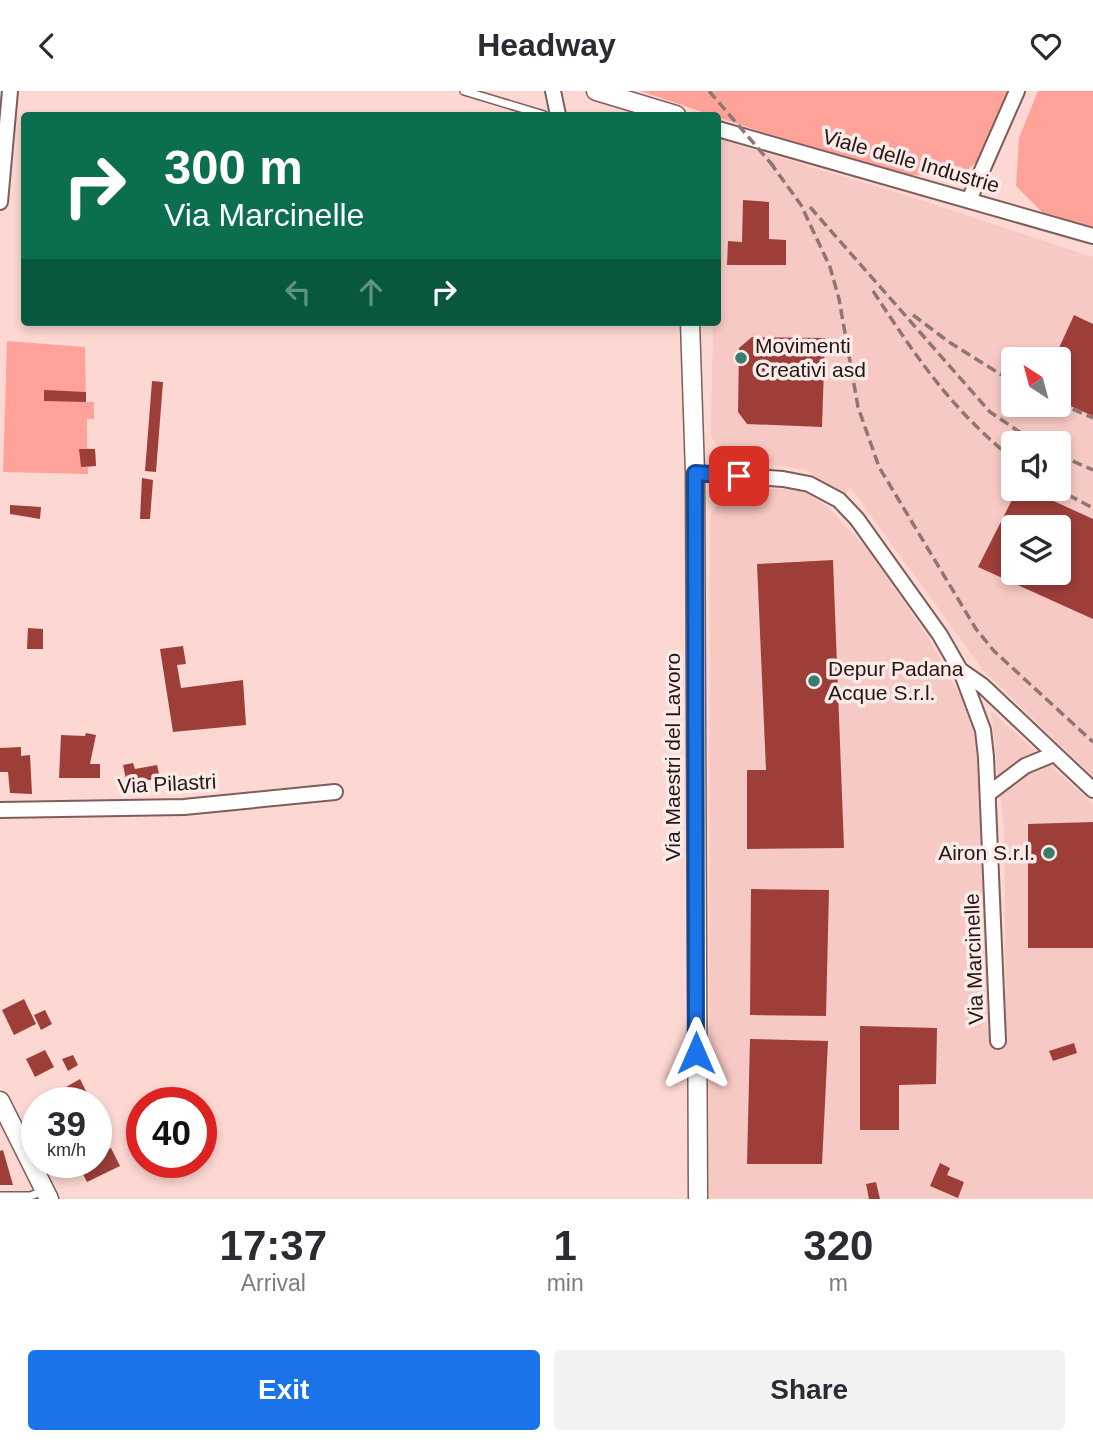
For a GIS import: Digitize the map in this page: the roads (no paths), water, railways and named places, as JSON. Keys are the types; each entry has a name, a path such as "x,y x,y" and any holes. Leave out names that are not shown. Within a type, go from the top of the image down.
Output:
{"street":[{"path":"0,202 10,91"},
{"path":"553,91 557,112"},
{"path":"596,91 666,112"},
{"path":"969,200 1017,91"},
{"name":"Viale delle Industrie","path":"721,129 1093,236"},
{"name":"Via Maestri del Lavoro","path":"691,326 695,473 696,1196"},
{"name":"Via Marcinelle","path":"695,473 783,479 809,484 839,500 857,519 940,635 960,670 983,730 998,1041"},
{"name":"Via Marcinelle","path":"960,670 983,686 1093,790"},
{"path":"988,794 1025,766 1054,754"},
{"name":"Via Pilastri","path":"0,810 184,807 335,792"},
{"path":"0,1101 47,1195"}],"lane":[{"path":"464,91 485,94 536,112"},
{"path":"0,1196 47,1195"}],"railway":[{"path":"709,91 775,168"},
{"path":"770,162 801,205 830,267 839,299 858,407 879,467 976,629 994,651 1093,742"},
{"path":"810,207 990,412 1018,431"},
{"path":"873,291 936,381 971,421 1001,449"},
{"path":"913,315 949,342 1001,374"},
{"path":"1071,408 1093,418"},
{"path":"1071,460 1093,470"},
{"path":"1071,496 1093,508"}],"place":[{"name":"Movimenti Creativi asd","path":"741,358"},
{"name":"Depur Padana Acque S.r.l.","path":"814,681"},
{"name":"Airon S.r.l.","path":"1049,853"}]}
